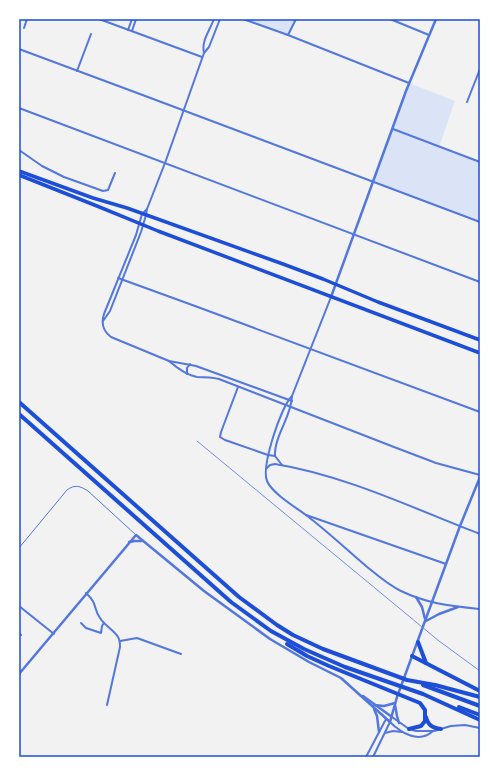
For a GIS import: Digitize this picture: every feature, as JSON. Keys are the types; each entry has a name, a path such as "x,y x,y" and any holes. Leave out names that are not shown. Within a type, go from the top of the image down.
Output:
{"highway":[{"path":"19,402 239,597 264,616 294,635 323,649 480,706"},
{"path":"19,414 231,602 281,640 307,656 418,701 424,707 430,726 441,729"},
{"path":"271,632 320,657 480,715"},
{"path":"418,640 426,663"},
{"path":"412,656 480,691"},
{"path":"407,680 435,685 480,697"},
{"path":"423,694 480,720"},
{"path":"409,729 422,725 426,716"}],"main road":[{"path":"19,171 336,284 378,302 480,340"},
{"path":"19,176 97,206 143,226 480,353"}],"street":[{"path":"24,28 28,19"},
{"path":"99,19 107,20 128,30 202,58"},
{"path":"128,30 132,19"},
{"path":"132,31 136,19"},
{"path":"204,53 204,43 214,19"},
{"path":"220,19 209,47 202,58 165,163 147,209 139,224 104,314 103,322 106,333 111,337 169,361 187,374 212,377 429,460 480,476 395,702 392,717 373,757"},
{"path":"243,19 410,83"},
{"path":"249,19 253,22"},
{"path":"288,35 296,19"},
{"path":"390,19 429,35"},
{"path":"275,456 276,448 292,401 292,396 336,284 410,83 436,19"},
{"path":"77,71 91,34"},
{"path":"19,49 183,111 303,154 480,222"},
{"path":"467,102 480,69"},
{"path":"19,108 480,282"},
{"path":"393,129 480,162"},
{"path":"19,150 42,166 64,177 104,191 108,190 115,173"},
{"path":"103,322 110,311 143,226 144,215"},
{"path":"118,278 480,412"},
{"path":"169,361 190,364 292,401"},
{"path":"187,374 187,368 190,364"},
{"path":"238,387 220,432 220,437 268,455 275,456 283,465"},
{"path":"292,396 288,400 268,455 265,470 268,484 278,495 305,515 388,584 432,603 480,610"},
{"path":"265,470 272,464 323,474 480,534"},
{"path":"305,515 446,564"},
{"path":"19,674 136,535 210,595 270,639 309,662 341,678 390,722 404,732 415,737 420,737 434,731"},
{"path":"129,542 138,540 145,542"},
{"path":"86,594 95,602 100,617 120,641 107,705"},
{"path":"416,597 424,611 425,623"},
{"path":"19,606 54,634"},
{"path":"425,623 439,614 458,607"},
{"path":"82,623 86,628 102,632 102,626 104,623"},
{"path":"120,641 138,638 181,654"},
{"path":"373,706 384,706 395,702"},
{"path":"395,702 396,716 400,723"},
{"path":"373,706 409,729 416,731 434,731 465,725 480,728"},
{"path":"373,706 377,716 379,732"},
{"path":"366,757 386,718 393,710"},
{"path":"385,733 393,731 404,732"}],"lane":[{"path":"19,548 67,490 72,486 83,488 88,491 136,535"}],"shaded area":[{"path":"244,19 296,19 288,35"},
{"path":"409,83 455,101 439,147 480,163 480,222 373,182"}],"railway":[{"path":"197,441 439,641 480,671"}]}
